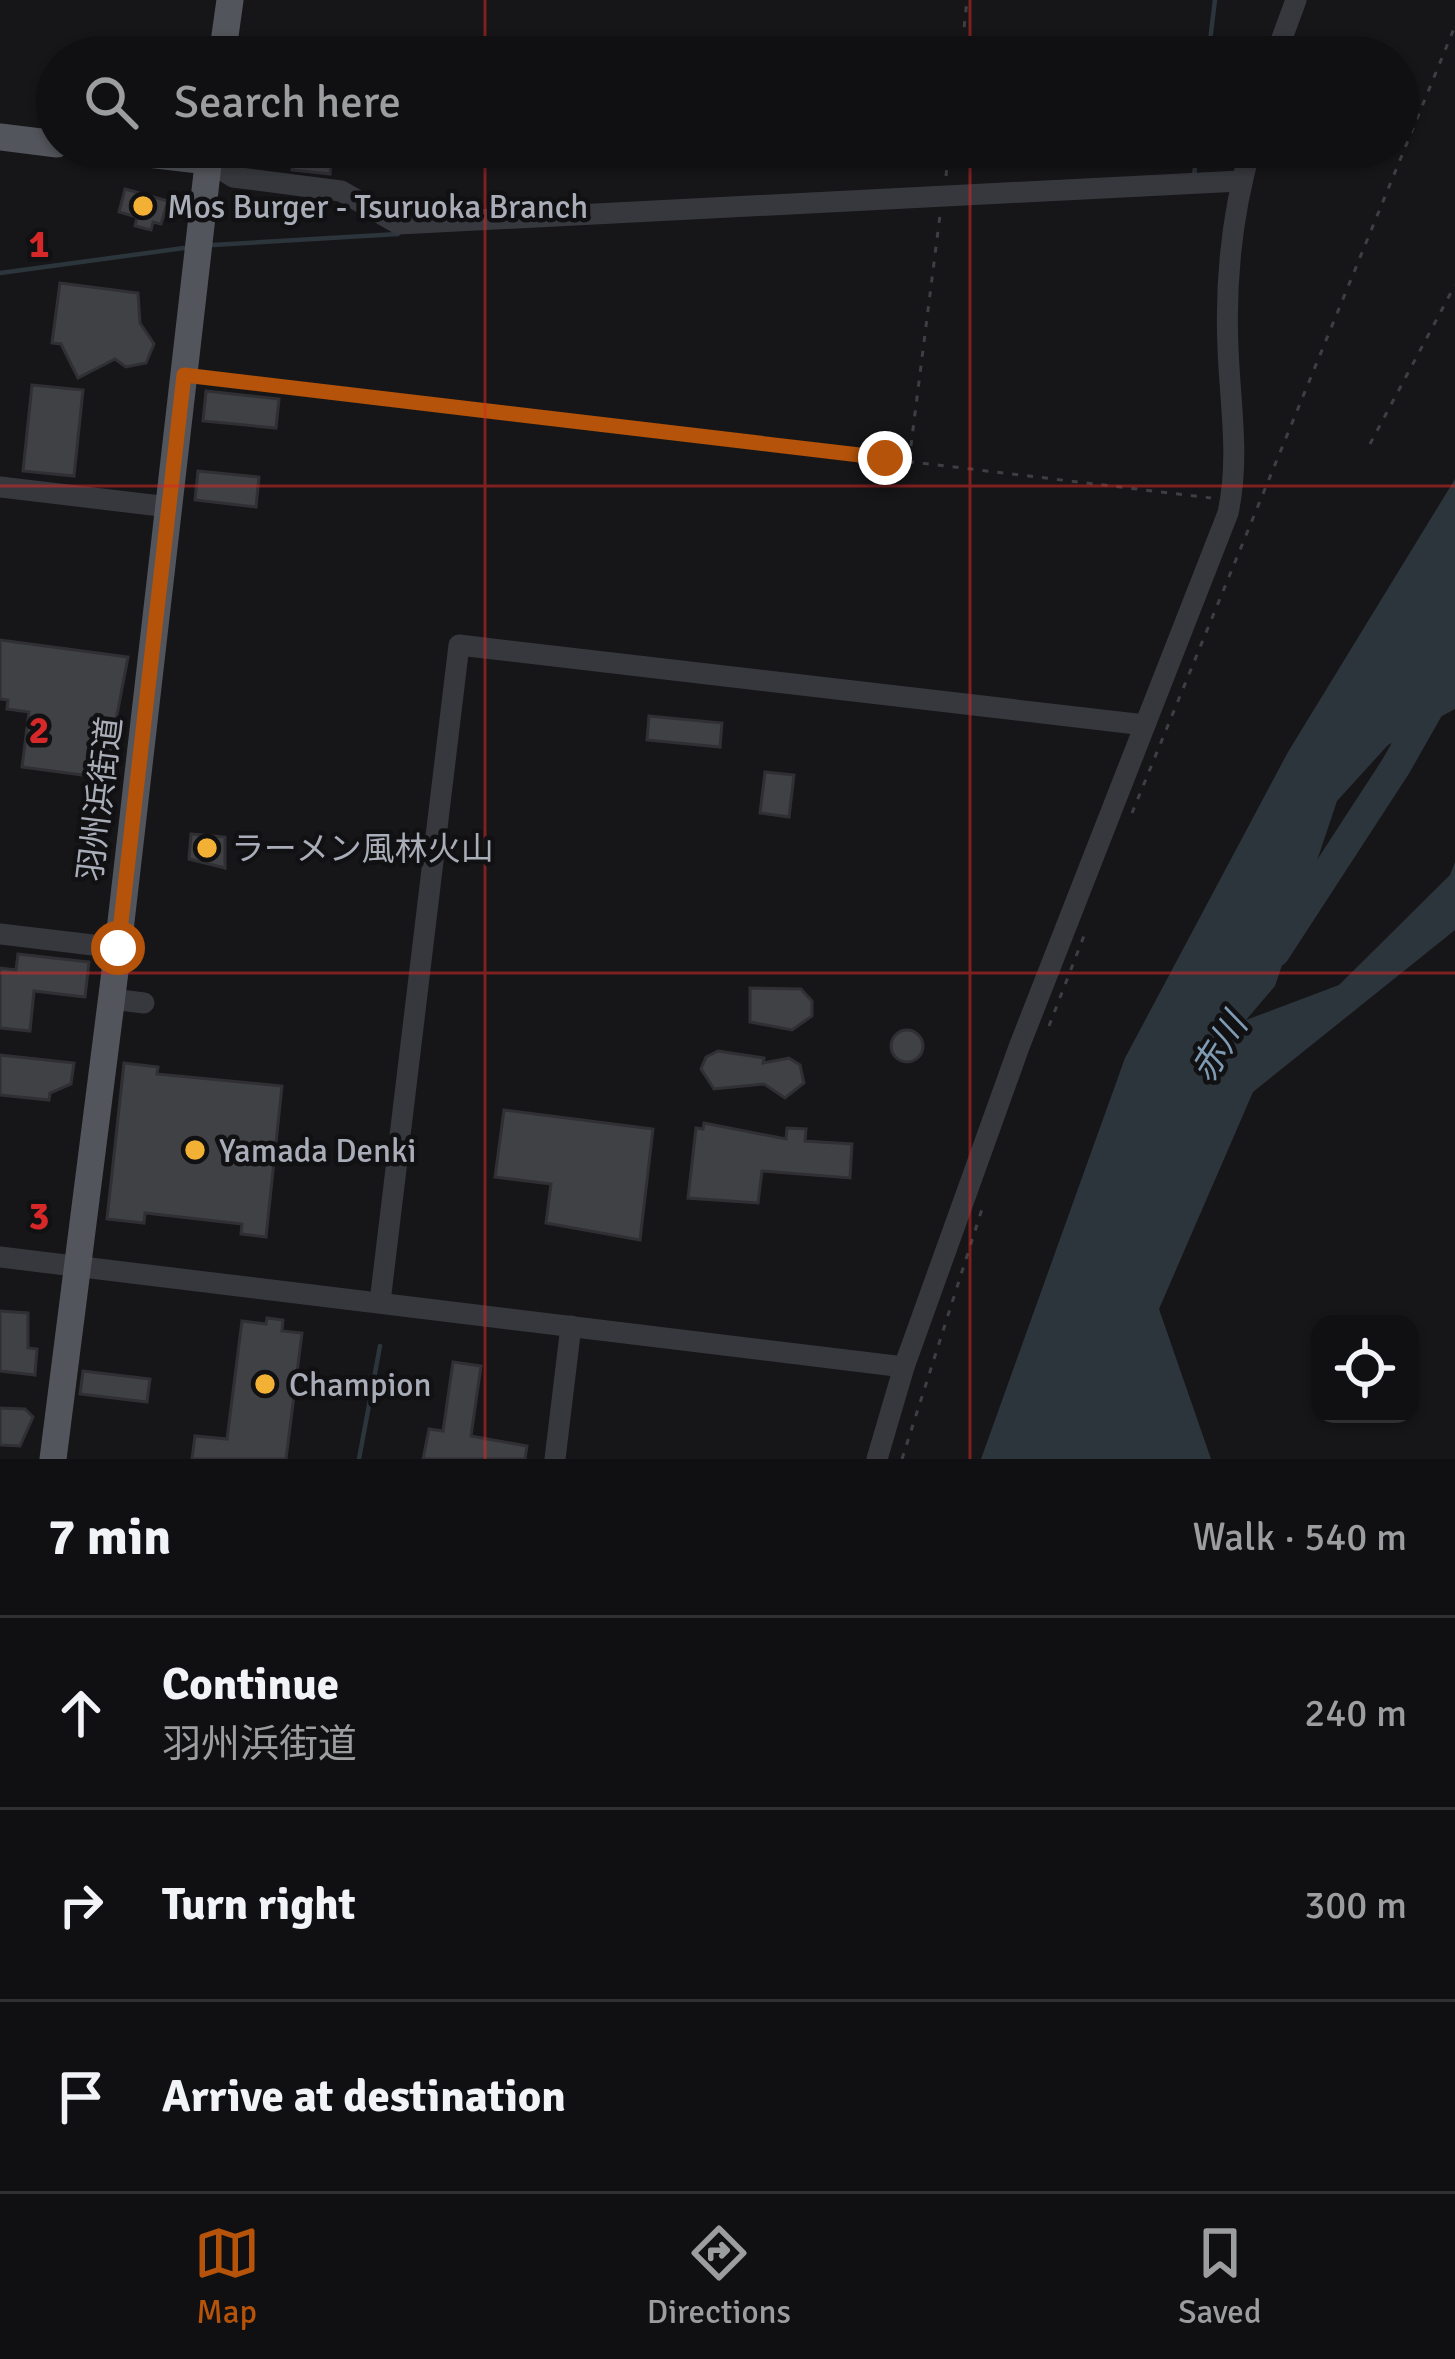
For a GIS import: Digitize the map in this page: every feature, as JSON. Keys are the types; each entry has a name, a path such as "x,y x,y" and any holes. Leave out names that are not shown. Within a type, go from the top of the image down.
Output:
{"main road":[{"path":"225,36 230,0"},
{"path":"0,137 36,141"},
{"name":"羽州浜街道","path":"53,1459 112,999 207,168"}],"street":[{"path":"1283,36 1296,0"},
{"path":"224,168 233,177 341,191 399,224 1240,181"},
{"path":"878,1459 904,1367 1011,1066 1231,500 1235,446 1228,275 1244,168"},
{"path":"0,487 169,507"},
{"path":"380,1302 459,645 1145,725"},
{"path":"0,934 118,948"},
{"path":"112,999 144,1004"},
{"path":"0,1257 904,1367"},
{"path":"555,1459 571,1326"}],"path":[{"path":"964,36 968,0"},
{"path":"1419,114 1455,26"},
{"path":"909,463 947,168"},
{"path":"1129,819 1397,168"},
{"path":"1370,444 1455,285"},
{"path":"184,375 1231,500"},
{"path":"1046,1034 1092,915"},
{"path":"902,1459 983,1205"}],"water":[{"path":"1455,479 1455,709 1388,745 1337,801 1275,986 1246,1020 1339,985 1450,875 1455,862 1455,930 1253,1092 1159,1309 1211,1459 981,1459 1125,1058 1288,752"}],"building":[{"path":"292,168 330,168 330,174"},
{"name":"Mos Burger - Tsuruoka Branch","path":"125,189 168,201 161,224 153,222 151,230 135,226 137,217 119,212"},
{"path":"60,283 138,293 140,323 154,344 146,363 126,367 115,359 78,378 61,344 52,343"},
{"path":"32,385 83,390 74,476 23,471"},
{"path":"206,391 279,399 276,428 203,421"},
{"path":"198,471 259,477 256,507 195,500"},
{"path":"0,640 128,657 105,778 22,767 29,712 7,709 8,700 0,699"},
{"path":"649,716 722,723 720,747 647,740"},
{"path":"765,772 794,775 789,817 760,813"},
{"name":"ラーメン風林火山","path":"191,834 225,837 225,868 189,859"},
{"path":"18,954 89,962 85,997 34,991 30,1031 0,1028 0,968 16,970"},
{"path":"750,988 801,989 812,1001 812,1016 792,1030 750,1022"},
{"path":"907,1030 919,1034 923,1046 919,1058 907,1062 895,1058 891,1046 895,1034"},
{"path":"718,1051 764,1058 763,1063 789,1058 800,1065 804,1083 785,1098 764,1084 714,1089 701,1069 706,1057"},
{"path":"0,1055 74,1063 71,1084 50,1093 49,1100 0,1095"},
{"name":"Yamada Denki","path":"124,1063 158,1067 157,1074 282,1086 266,1237 241,1234 242,1224 145,1213 144,1223 107,1219"},
{"path":"504,1110 653,1129 640,1240 546,1223 551,1184 495,1177"},
{"path":"704,1123 786,1139 787,1128 806,1129 805,1141 852,1144 850,1178 762,1171 758,1203 688,1198 696,1128 703,1129"},
{"path":"0,1311 28,1313 28,1348 37,1349 35,1375 0,1371"},
{"name":"Champion","path":"267,1318 283,1320 282,1331 302,1333 286,1459 192,1459 195,1436 227,1439 242,1321 266,1324"},
{"path":"453,1362 481,1366 471,1436 527,1446 525,1459 423,1459 429,1429 443,1431"},
{"path":"83,1371 150,1379 147,1402 80,1394"},
{"path":"0,1408 25,1409 33,1417 20,1446 0,1445"}],"waterway":[{"path":"1211,36 1215,0"},
{"path":"1194,177 1195,168"},
{"path":"213,245 398,234"},
{"path":"0,273 184,248"},
{"name":"赤川","path":"1275,952 1396,766 1455,662"},
{"path":"359,1459 380,1346"}],"place":[{"name":"Mos Burger - Tsuruoka Branch","path":"143,206"},
{"name":"ラーメン風林火山","path":"207,848"},
{"name":"Yamada Denki","path":"195,1150"},
{"name":"Champion","path":"265,1384"}],"route":[{"path":"118,948 184,375 885,458"}]}
